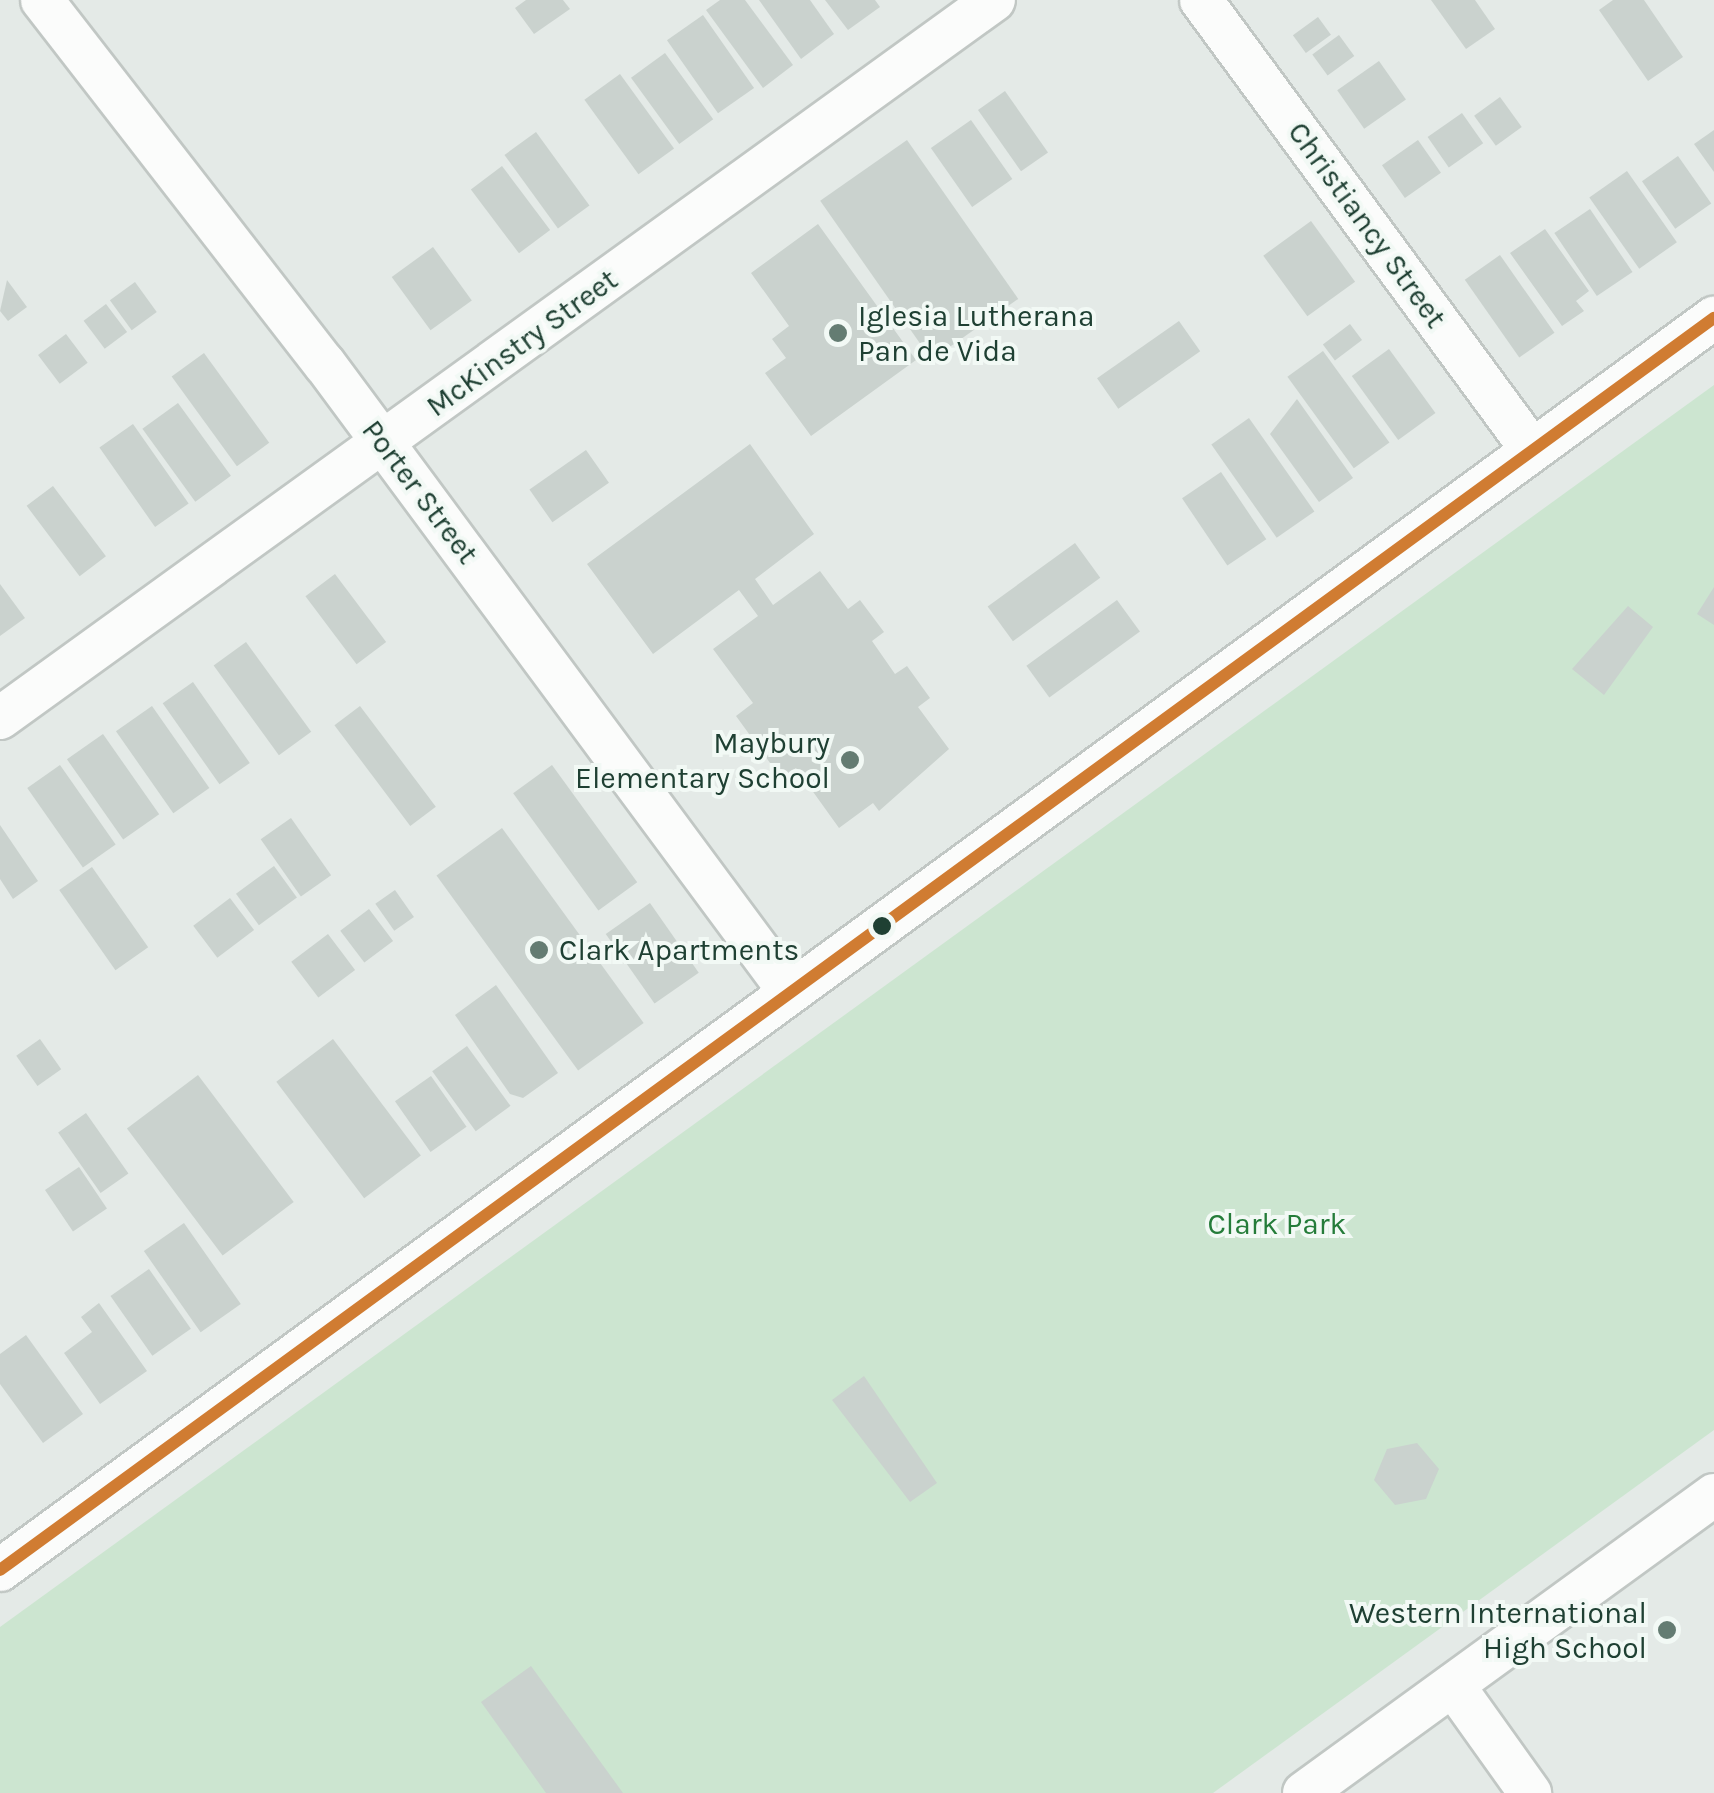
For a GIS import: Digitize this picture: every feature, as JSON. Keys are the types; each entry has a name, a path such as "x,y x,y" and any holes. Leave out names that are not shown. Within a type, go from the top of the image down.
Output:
{"street":[{"name":"Porter Street","path":"42,0 384,443 788,991"},
{"name":"McKinstry Street","path":"0,718 994,0"},
{"name":"Christiancy Street","path":"1202,0 1532,450"},
{"path":"0,1570 1714,318"},
{"path":"1304,1793 1714,1495"},
{"path":"1453,1685 1530,1793"}],"green space":[{"name":"Clark Park","path":"1714,385 1714,1430 1213,1793 0,1793 0,1627"}],"building":[{"path":"526,0 563,0 570,9 534,34 515,8"},
{"path":"720,0 745,0 793,65 763,88 706,10"},
{"path":"759,0 810,0 834,34 801,59"},
{"path":"825,0 875,0 880,7 848,30"},
{"path":"1431,0 1475,0 1495,29 1466,49"},
{"path":"1613,0 1644,0 1683,57 1648,81 1599,10"},
{"path":"703,15 754,88 718,113 667,40"},
{"path":"1318,17 1331,35 1306,53 1293,35"},
{"path":"1339,35 1354,56 1328,75 1312,54"},
{"path":"665,53 713,119 679,144 631,78"},
{"path":"1379,61 1406,100 1364,129 1337,90"},
{"path":"620,74 674,148 638,174 584,100"},
{"path":"1005,91 1048,152 1021,171 978,110"},
{"path":"1500,97 1522,127 1496,146 1474,116"},
{"path":"1462,113 1483,143 1449,167 1428,137"},
{"path":"971,120 1012,179 972,207 931,148"},
{"path":"1714,130 1714,172 1694,144"},
{"path":"536,132 589,206 558,229 504,155"},
{"path":"907,140 1018,299 931,360 820,201"},
{"path":"1418,140 1441,173 1405,198 1382,165"},
{"path":"1678,156 1711,204 1675,229 1642,181"},
{"path":"502,166 550,230 519,253 471,189"},
{"path":"1627,171 1677,242 1639,269 1589,197"},
{"path":"1590,209 1632,272 1597,296 1554,233"},
{"path":"1311,221 1355,282 1307,316 1263,256"},
{"name":"Iglesia Lutherana Pan de Vida","path":"818,224 916,360 811,436 765,373 786,358 772,339 789,326 751,273"},
{"path":"1545,229 1589,291 1576,301 1584,311 1562,326 1510,253"},
{"path":"433,247 472,300 431,330 392,277"},
{"path":"1500,255 1554,333 1519,357 1465,280"},
{"path":"7,280 27,307 8,321 0,311"},
{"path":"135,282 157,312 132,330 110,300"},
{"path":"106,304 127,332 105,349 84,321"},
{"path":"1179,321 1200,351 1118,409 1097,378"},
{"path":"1350,324 1362,340 1335,360 1323,344"},
{"path":"66,334 88,363 60,384 38,355"},
{"path":"1389,349 1435,413 1398,440 1352,376"},
{"path":"1323,351 1389,442 1354,468 1287,377"},
{"path":"204,353 269,443 237,466 172,377"},
{"path":"1297,399 1353,478 1319,502 1270,434"},
{"path":"178,403 231,476 195,502 142,429"},
{"path":"1249,418 1314,511 1277,538 1211,444"},
{"path":"133,424 189,503 155,527 99,448"},
{"path":"750,444 814,534 755,579 773,605 820,571 848,609 860,600 884,632 872,641 895,674 907,666 930,698 918,707 949,749 879,811 873,803 839,828 796,768 781,778 736,716 753,703 713,649 758,616 739,590 653,654 587,564"},
{"path":"586,450 609,483 552,522 529,490"},
{"path":"1221,472 1266,539 1227,565 1182,498"},
{"path":"53,486 106,556 80,576 27,506"},
{"path":"1075,543 1100,578 1013,641 988,606"},
{"path":"335,574 386,642 357,664 305,596"},
{"path":"0,584 25,618 0,636"},
{"path":"1714,587 1714,625 1697,614"},
{"path":"1117,600 1140,632 1049,697 1026,666"},
{"path":"1628,606 1653,627 1604,695 1572,669"},
{"path":"246,642 311,732 279,755 214,666"},
{"path":"193,682 250,763 219,784 163,703"},
{"path":"152,706 209,788 173,813 116,731"},
{"path":"360,706 436,807 410,826 334,725"},
{"path":"103,734 159,814 123,840 67,759"},
{"path":"60,765 116,844 83,867 27,788"},
{"path":"552,765 637,882 598,911 513,793"},
{"path":"291,818 331,875 301,897 261,839"},
{"path":"0,825 38,881 13,899 0,879"},
{"name":"Clark Apartments","path":"502,828 644,1023 578,1071 436,876"},
{"path":"274,866 297,898 259,925 236,894"},
{"path":"92,867 148,947 115,970 59,890"},
{"path":"395,890 414,917 394,931 375,904"},
{"path":"230,898 254,930 217,958 193,926"},
{"path":"650,903 699,973 655,1004 606,934"},
{"path":"369,909 393,941 364,963 340,931"},
{"path":"328,934 355,970 318,998 291,962"},
{"path":"496,985 558,1073 523,1098 510,1094 455,1015"},
{"path":"40,1039 61,1069 37,1086 16,1056"},
{"path":"333,1039 421,1156 364,1198 276,1082"},
{"path":"467,1046 510,1106 476,1131 432,1071"},
{"path":"198,1075 294,1202 223,1256 127,1129"},
{"path":"431,1076 467,1127 431,1152 395,1101"},
{"path":"86,1113 128,1174 101,1193 58,1133"},
{"path":"79,1167 107,1208 73,1231 45,1190"},
{"path":"184,1223 241,1304 201,1332 144,1251"},
{"path":"149,1269 191,1329 152,1356 110,1296"},
{"path":"99,1303 147,1371 100,1404 64,1353 92,1332 81,1317"},
{"path":"26,1335 83,1414 43,1443 0,1384 0,1354"},
{"path":"864,1376 937,1483 910,1502 832,1400"},
{"path":"1417,1443 1439,1469 1426,1499 1395,1505 1374,1480 1387,1449"},
{"path":"531,1666 623,1793 546,1793 481,1702"}],"transit line":[{"path":"0,1570 1714,318"}],"place":[{"name":"Iglesia Lutherana Pan de Vida","path":"838,333"},
{"name":"Maybury Elementary School","path":"850,760"},
{"name":"Clark Apartments","path":"539,950"},
{"name":"Western International High School","path":"1667,1630"}]}
